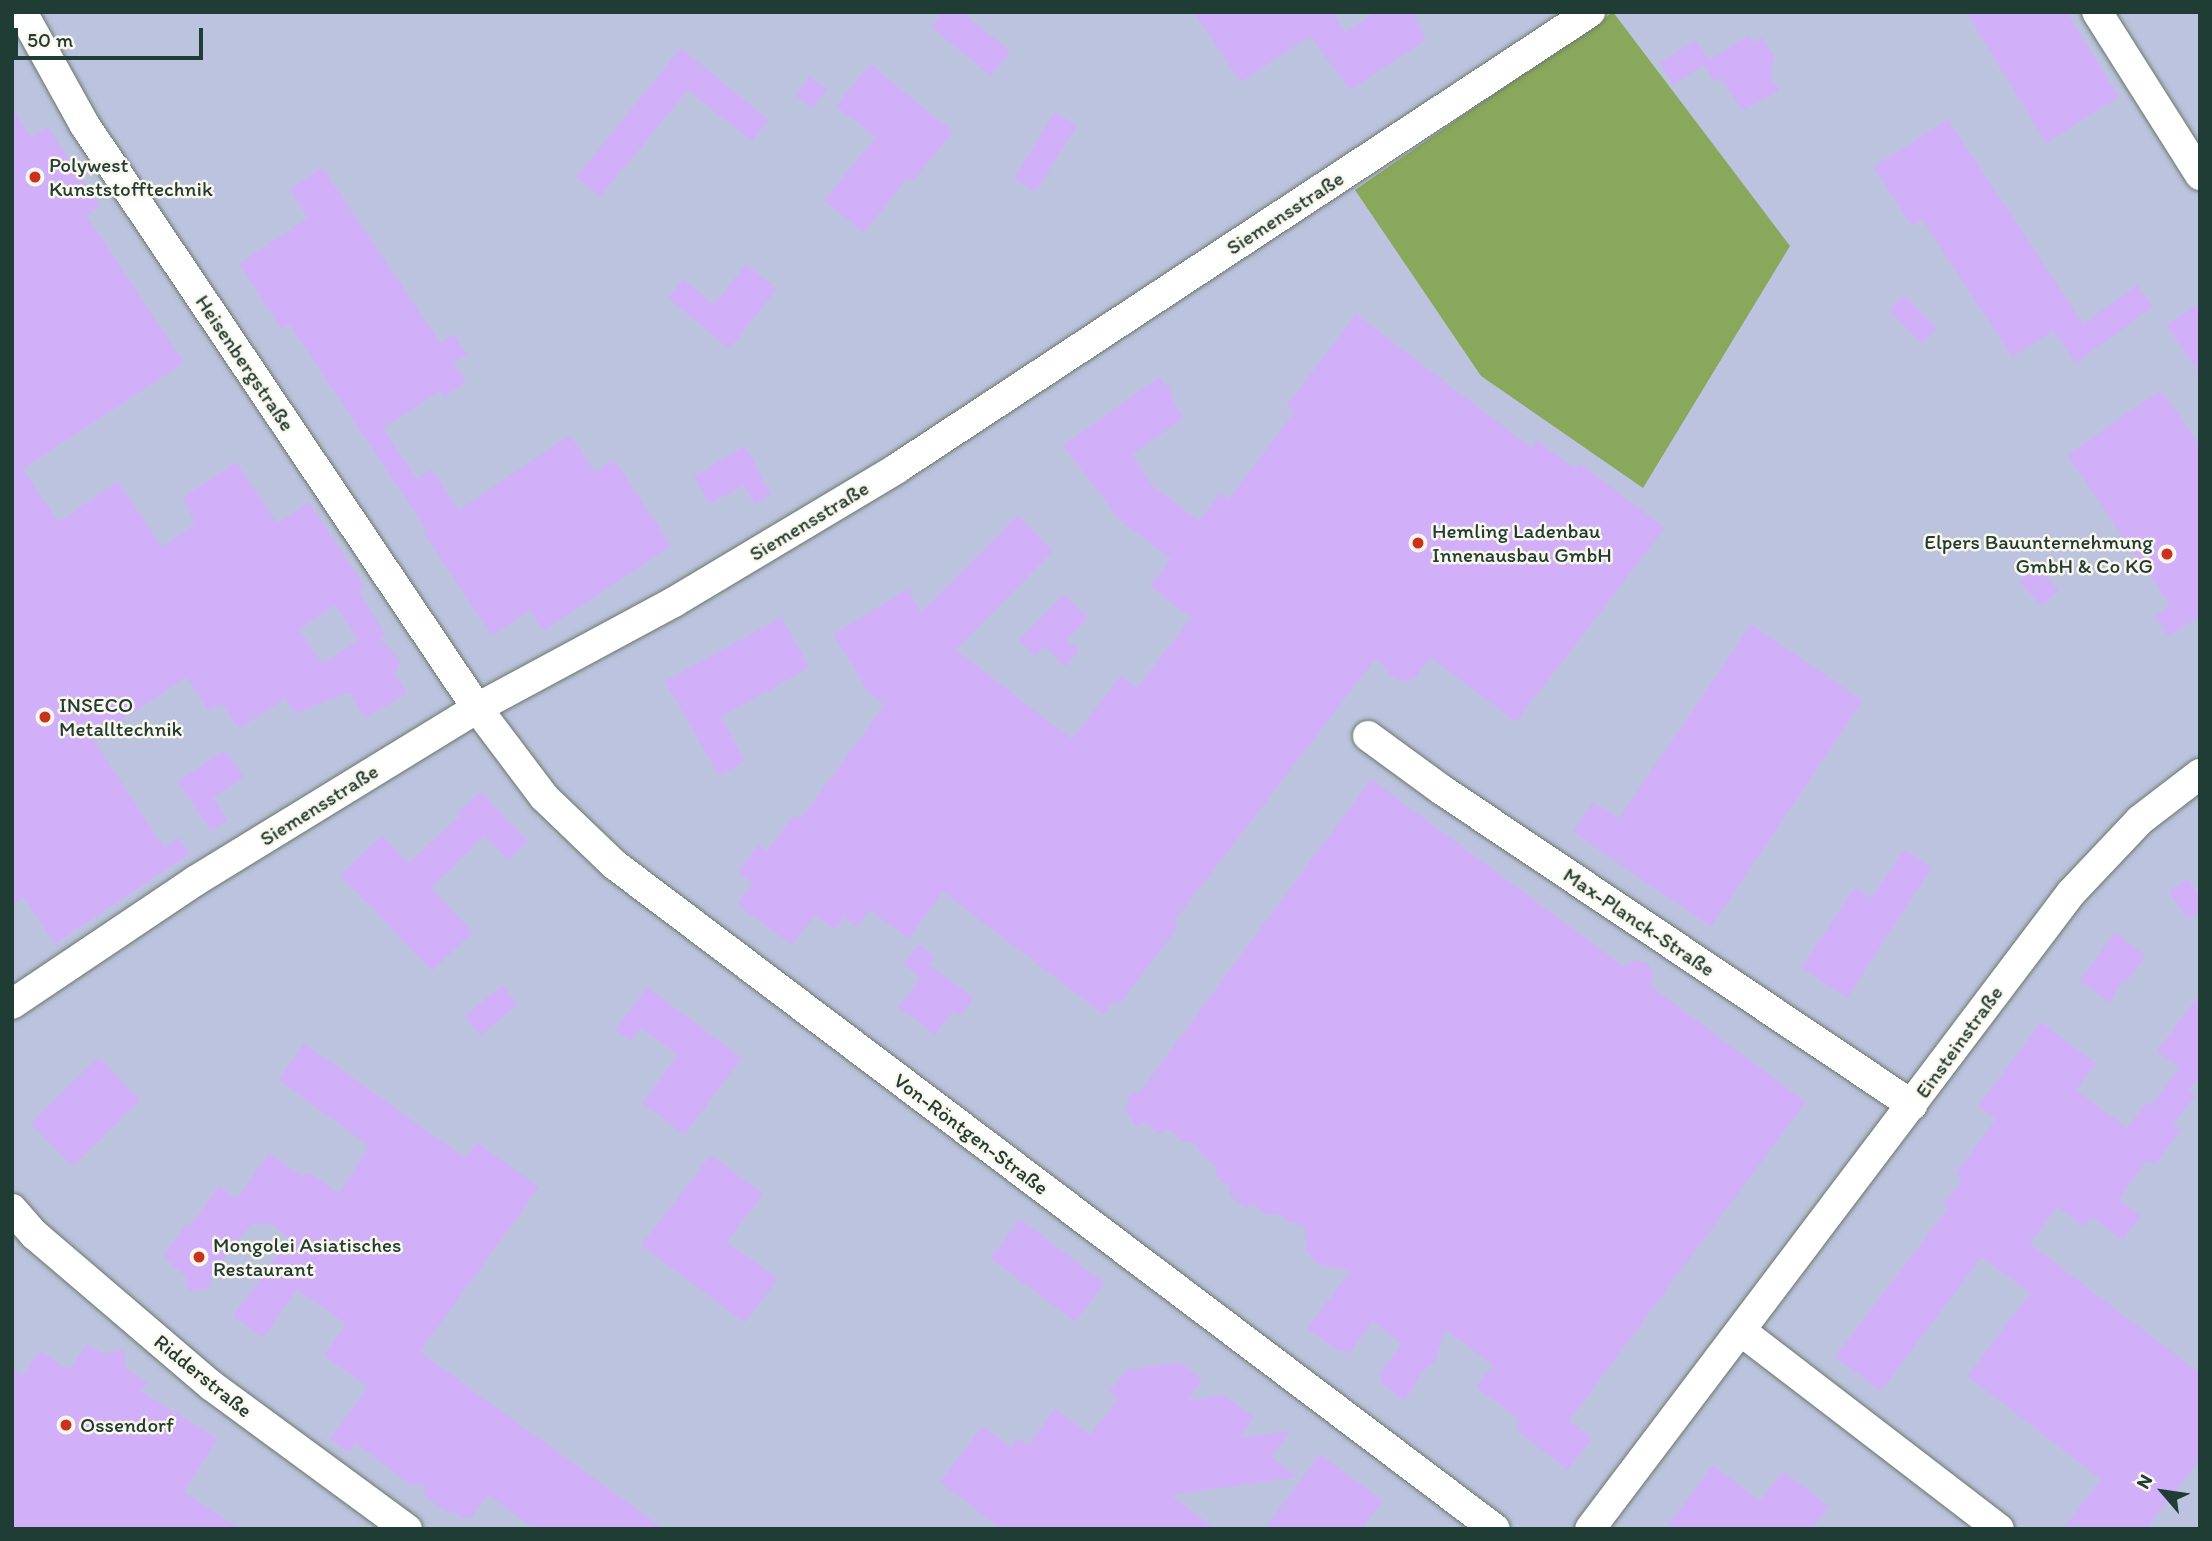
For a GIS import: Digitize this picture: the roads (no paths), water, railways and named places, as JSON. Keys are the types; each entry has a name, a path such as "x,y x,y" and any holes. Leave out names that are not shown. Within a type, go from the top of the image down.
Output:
{"street":[{"name":"Heisenbergstraße","path":"22,12 84,124 477,708"},
{"name":"Siemensstraße","path":"12,1004 195,881 477,708 674,602 896,469 1590,12"},
{"path":"2097,12 2200,175"},
{"name":"Von-Röntgen-Straße","path":"477,708 544,797 615,865 1495,1529"},
{"name":"Max-Planck-Straße","path":"1367,736 1442,790 1912,1105"},
{"name":"Einsteinstraße","path":"1590,1529 2071,893 2140,820 2200,774"},
{"name":"Ridderstraße","path":"12,1209 35,1235 212,1386 407,1529"},
{"path":"1741,1331 1999,1529"}],"place":[{"name":"Polywest Kunststofftechnik","path":"35,177"},
{"name":"Hemling Ladenbau Innenausbau GmbH","path":"1418,543"},
{"name":"Elpers Bauunternehmung GmbH & Co KG","path":"2167,554"},
{"name":"INSECO Metalltechnik","path":"45,717"},
{"name":"Mongolei Asiatisches Restaurant","path":"199,1257"},
{"name":"Ossendorf","path":"66,1425"}]}
